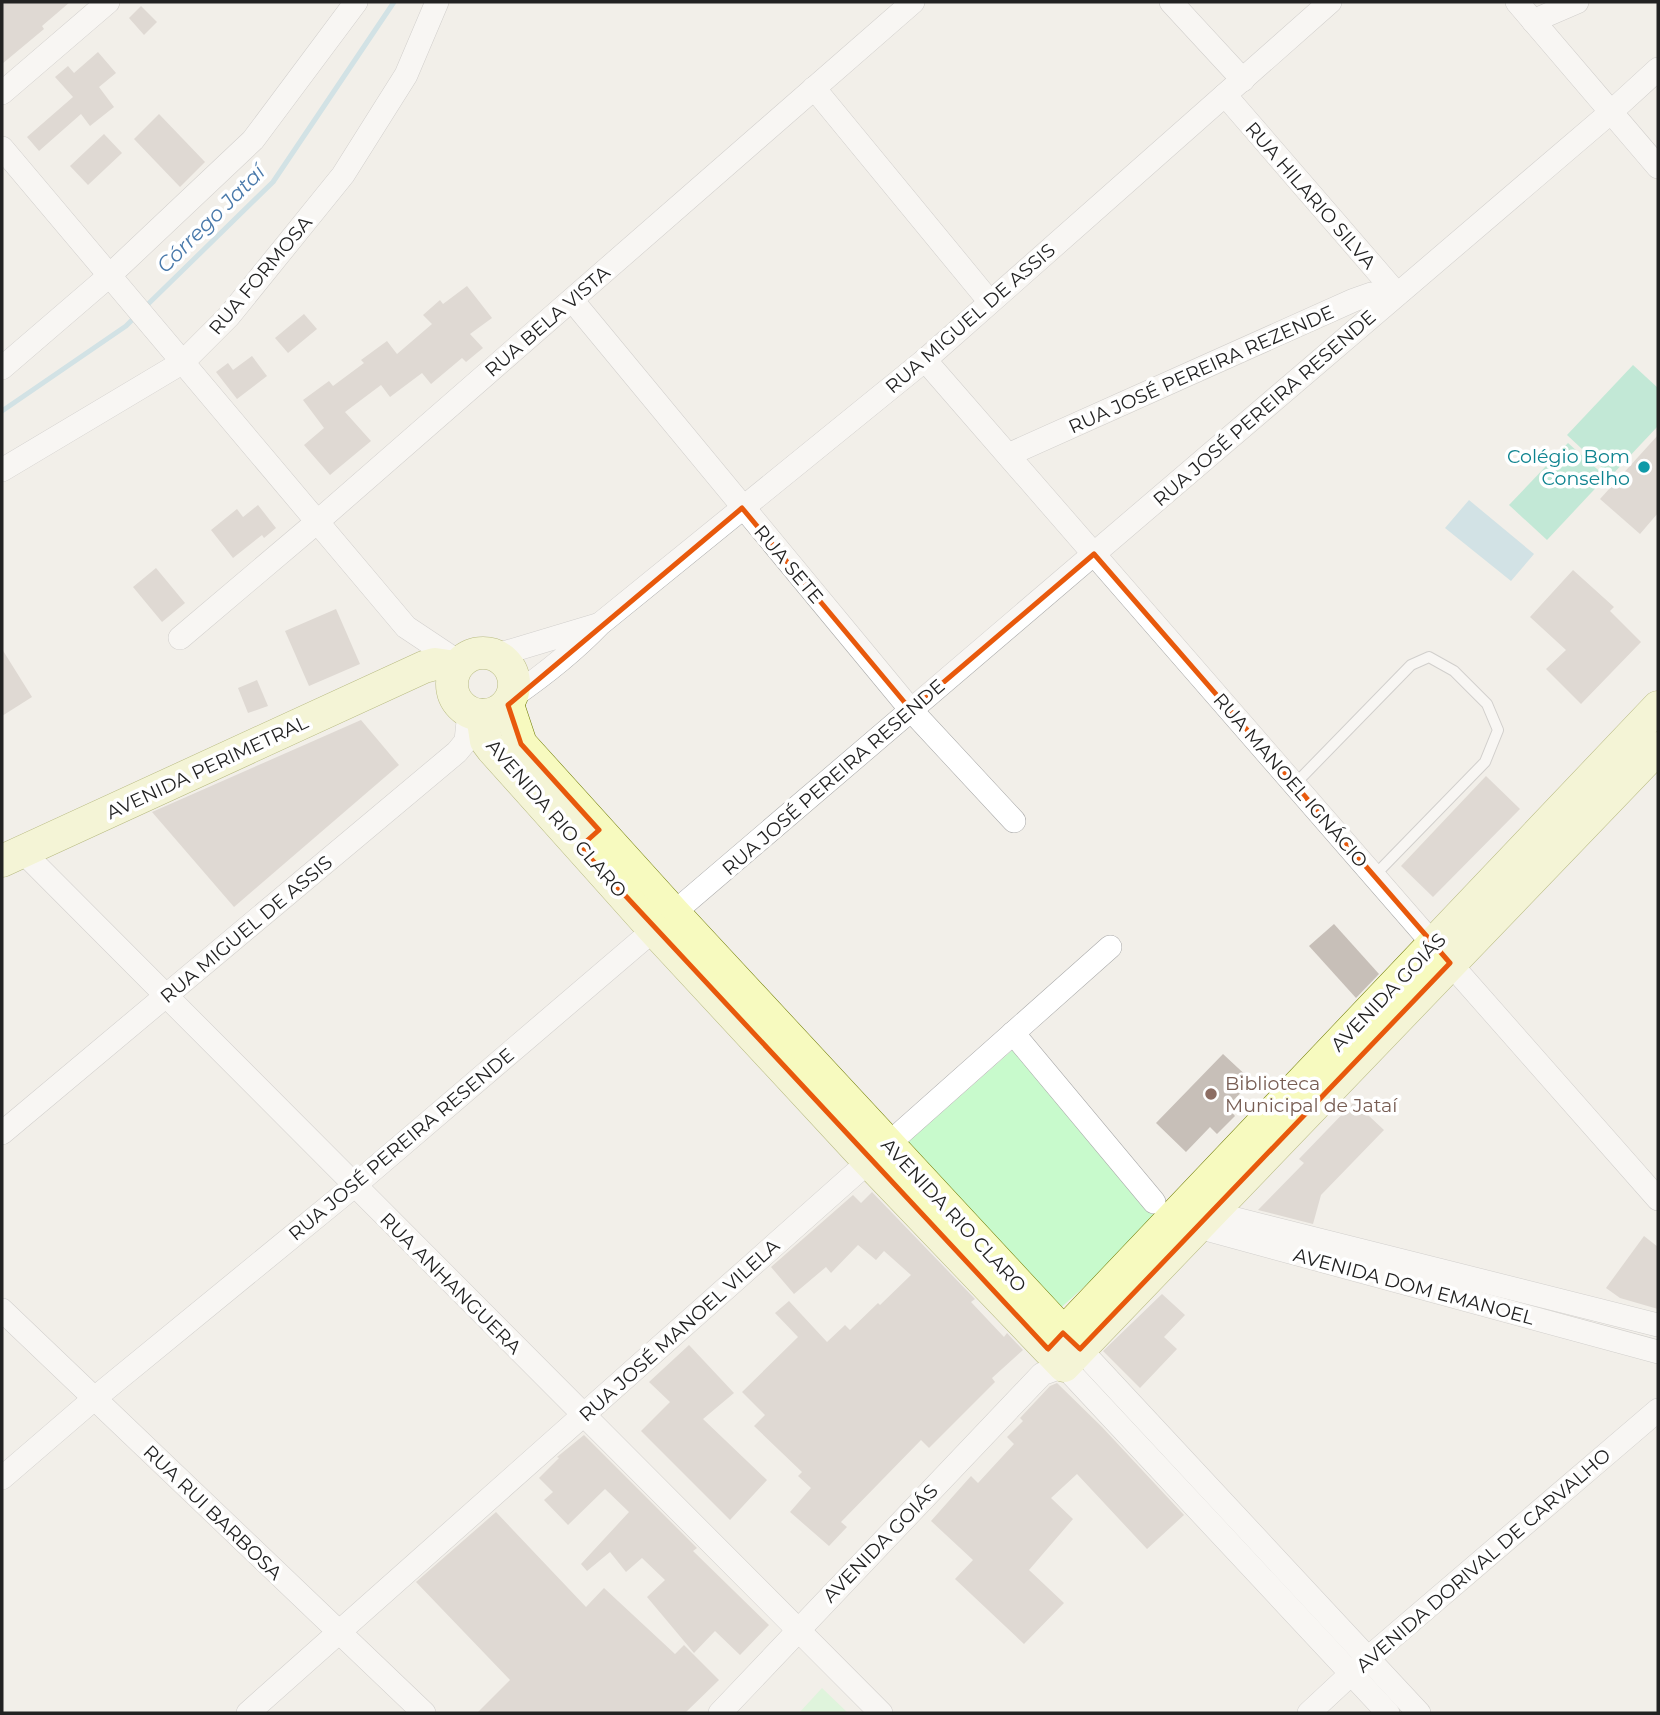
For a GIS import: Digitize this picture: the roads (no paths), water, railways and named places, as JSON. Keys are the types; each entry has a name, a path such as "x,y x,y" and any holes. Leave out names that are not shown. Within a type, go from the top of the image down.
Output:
{"main road":[{"path":"470,655 496,655 511,668 514,678 493,707 456,701 456,672 470,655"},
{"name":"AVENIDA PERIMETRAL","path":"12,857 413,673 435,664 456,672"},
{"name":"AVENIDA RIO CLARO","path":"493,707 486,741 590,838 1059,1354"},
{"name":"AVENIDA GOIÁS","path":"1442,954 1658,707"},
{"name":"AVENIDA GOIÁS","path":"1059,1354 1183,1213 1322,1079 1442,954 1658,748"}],"street":[{"path":"2,93 108,2"},
{"path":"2,368 109,276 253,140 356,2"},
{"name":"RUA FORMOSA","path":"2,470 183,362 229,316 343,175 406,75 437,2"},
{"name":"RUA BELA VISTA","path":"180,638 317,522 913,2"},
{"path":"1171,2 1243,80"},
{"name":"RUA MIGUEL DE ASSIS","path":"2,1133 457,752 493,707 547,673 600,624 925,360 1331,2"},
{"path":"1517,2 1658,167"},
{"path":"1533,21 1577,2"},
{"name":"RUA JOSÉ PEREIRA RESENDE","path":"2,1478 664,922 1658,69"},
{"path":"814,88 989,302"},
{"name":"RUA HILARIO SILVA","path":"1225,95 1397,294"},
{"path":"2,148 406,627 456,672"},
{"name":"RUA JOSÉ PEREIRA REZENDE","path":"1008,455 1354,300 1371,294 1397,294"},
{"name":"RUA SETE","path":"572,300 911,710 1014,821"},
{"name":"RUA MANOEL IGNÁCIO","path":"925,360 1658,1199"},
{"name":"RUA MIGUEL DE ASSIS","path":"496,655 600,624"},
{"name":"RUA ANHANGUERA","path":"12,857 167,995 881,1713"},
{"name":"RUA JOSÉ MANOEL VILELA","path":"248,1713 1110,947"},
{"path":"1013,1033 1183,1213"},
{"name":"AVENIDA DOM EMANOEL","path":"1183,1213 1658,1325"},
{"name":"AVENIDA DOM EMANOEL","path":"1183,1213 1658,1352"},
{"name":"RUA RUI BARBOSA","path":"2,1310 424,1713"},
{"name":"AVENIDA RIO CLARO","path":"1059,1354 1153,1445 1359,1666 1419,1713"},
{"name":"AVENIDA GOIÁS","path":"720,1713 1059,1354"},
{"name":"AVENIDA DORIVAL DE CARVALHO","path":"1309,1713 1359,1666 1658,1412"},
{"name":"AVENIDA RIO CLARO","path":"1359,1666 1388,1713"}],"lane":[{"path":"1294,785 1411,665 1429,657 1454,671 1486,704 1498,730 1485,762 1374,876"}],"water":[{"path":"1469,500 1534,554 1511,581 1445,528"}],"waterway":[{"name":"Córrego Jataí","path":"143,309 273,182 394,2"},
{"name":"Córrego Jataí","path":"2,411 126,326 136,316"}],"place":[{"name":"Colégio Bom Conselho","path":"1644,467"},
{"name":"Biblioteca Municipal de Jataí","path":"1211,1094"}]}
